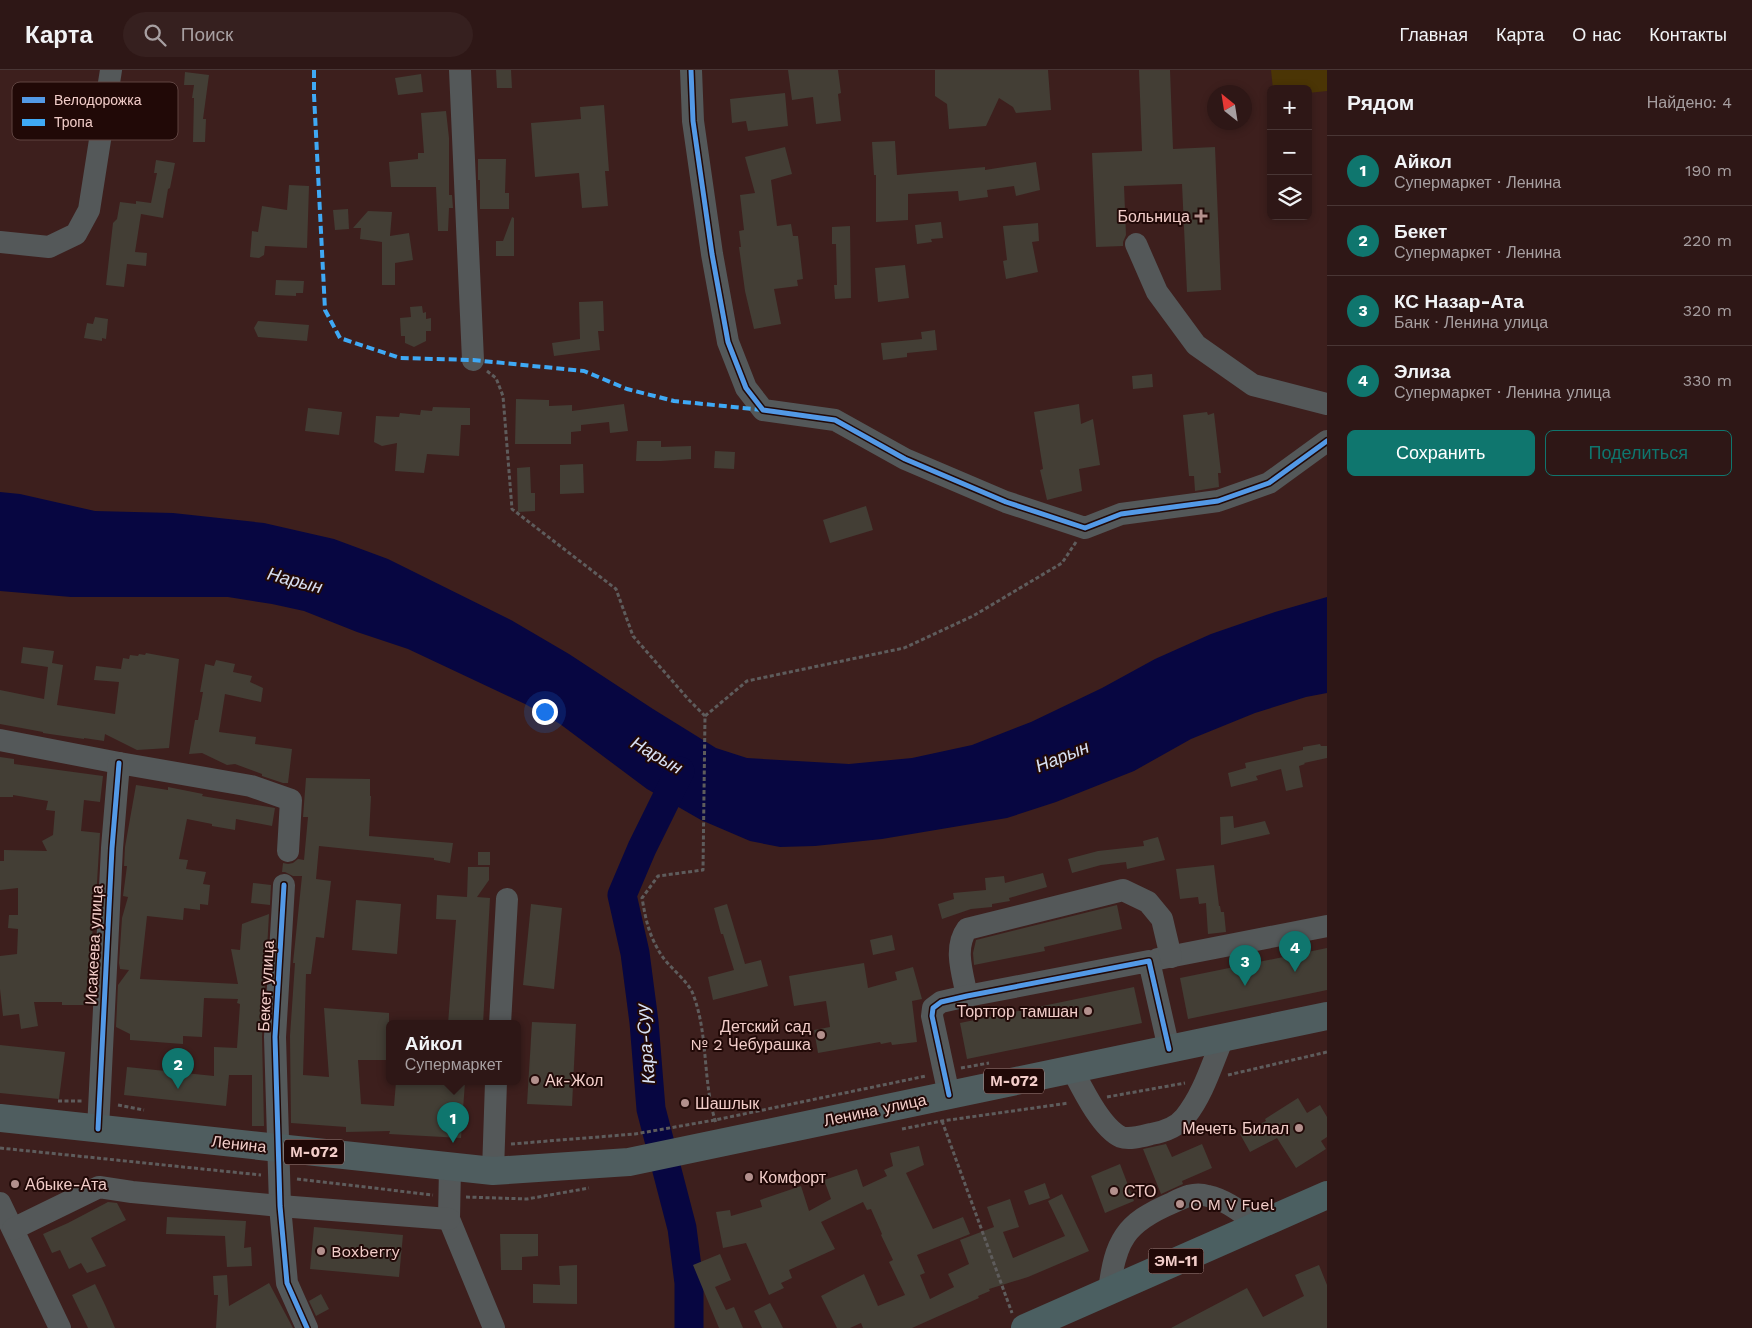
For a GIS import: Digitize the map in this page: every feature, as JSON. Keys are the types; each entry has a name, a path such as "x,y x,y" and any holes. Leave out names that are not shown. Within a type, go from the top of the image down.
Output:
{"highway":[{"name":"ЭМ-11","path":"1020,1324 1109,1291 1327,1195"}],"main road":[{"name":"Ленина улица","path":"628,1162 713,1137 949,1095 1327,1016"},
{"name":"Ленина","path":"0,1118 450,1167 493,1159 628,1162"}],"street":[{"path":"460,70 473,360"},
{"path":"691,70 693,121 712,254 728,342 746,388 763,410 834,420 914,463 1006,502 1085,528 1121,514 1218,501 1269,483 1327,441"},
{"path":"0,242 49,247 76,234 88,210 100,140"},
{"path":"1136,244 1157,292 1196,345 1252,385 1327,404"},
{"path":"0,740 251,786 291,800 288,851"},
{"name":"Исакеева улица","path":"98,1128 112,848 119,763"},
{"name":"Бекет улица","path":"284,885 275,1037 280,1206 287,1283 307,1328"},
{"path":"967,996 959,950 961,937 967,929 1123,890 1148,902 1162,919 1171,957"},
{"path":"500,1020 507,899"},
{"path":"949,1095 932,1016 933,1008 941,1002 1327,926"},
{"path":"1149,961 1169,1049"},
{"path":"1072,1069 1088,1100 1109,1128 1122,1138 1165,1132 1184,1119 1195,1101 1223,1038"},
{"path":"493,1159 496,1085"},
{"path":"450,1167 449,1208 491,1319"},
{"path":"13,1229 99,1187 132,1192 280,1206 449,1208"},
{"path":"1109,1291 1112,1262 1121,1242 1134,1224 1160,1208 1192,1194 1207,1195 1220,1200 1258,1225"},
{"path":"0,1203 60,1328"}],"path":[{"path":"473,360 496,378 503,396 512,509 616,589 633,636 705,716 703,870 658,876 642,898 647,928 662,955 692,992 702,1026 713,1137 635,1134 493,1159"},
{"path":"705,716 747,681 904,648 973,616 1062,563 1085,528"},
{"path":"893,1130 1205,1080 1327,1052"},
{"path":"942,1121 1020,1324"},
{"path":"0,1148 280,1177 449,1208 527,1199 590,1188"}],"shaded area":[{"path":"1271,70 1327,70 1327,91 1312,93 1312,85 1273,85"}],"water":[{"name":"Нарын","path":"0,492 20,494 95,511 173,513 264,523 334,539 388,559 511,620 569,654 716,748 747,758 849,764 912,758 972,745 1031,722 1102,688 1155,659 1211,634 1275,612 1327,597 1327,693 1306,697 1255,713 1191,739 1134,771 1056,802 1007,818 882,839 815,846 780,847 750,841 701,820 647,789 560,724 525,704 408,649 357,632 304,611 228,597 71,597 0,591"}],"building":[{"path":"496,70 511,70 512,88 497,88"},
{"path":"788,70 838,70 841,93 838,94 841,121 816,124 813,97 792,100"},
{"path":"935,70 1048,70 1051,110 1016,113 1013,107 999,98 986,126 949,129 947,104 935,96"},
{"name":"Больница","path":"1139,70 1170,70 1173,149 1215,147 1221,290 1187,292 1182,184 1124,186 1126,235 1123,246 1096,247 1092,153 1142,151"},
{"path":"185,72 209,75 203,119 206,119 205,142 193,142 194,98 192,98 194,85 184,85"},
{"path":"421,74 423,92 398,95 395,78"},
{"path":"785,93 788,126 748,131 746,121 732,123 730,99"},
{"path":"604,105 609,171 605,171 608,206 582,208 579,173 535,177 531,123 581,119 580,107"},
{"path":"446,111 449,138 449,195 452,195 453,208 449,208 448,231 438,231 436,187 391,187 389,162 418,159 418,153 424,153 421,113"},
{"path":"895,141 897,175 985,167 985,170 1036,162 1040,190 1016,196 1014,186 987,190 988,197 959,201 958,191 908,194 908,220 876,222 876,175 874,175 872,142"},
{"path":"785,147 792,174 771,180 777,226 791,224 793,236 798,236 803,279 797,280 798,286 774,289 781,324 754,329 745,291 739,247 741,247 739,231 744,230 740,195 755,193 745,157"},
{"path":"478,159 506,159 505,193 509,193 509,209 480,209"},
{"path":"156,160 175,163 163,218 141,214 135,252 147,253 146,266 127,264 124,287 106,285 113,223 117,219 120,202 136,204 136,201 151,203 157,173 154,173"},
{"path":"289,185 309,186 307,248 265,246 264,255 259,258 250,257 252,231 258,232 262,206 287,210"},
{"path":"348,209 349,229 335,230 333,210"},
{"path":"368,211 392,212 390,236 409,233 413,260 395,263 395,285 382,285 382,242 360,239 361,228 353,228"},
{"path":"512,217 514,218 514,256 496,256 496,241 503,241"},
{"path":"941,222 943,238 931,239 932,242 917,244 915,225"},
{"path":"1038,223 1039,241 1032,242 1038,272 1006,279 1003,261 1007,260 1003,226"},
{"path":"850,226 851,298 835,299 834,285 837,285 836,244 832,244 832,227"},
{"path":"905,265 909,298 878,302 875,268"},
{"path":"276,280 304,281 303,293 296,293 296,296 275,295"},
{"path":"603,301 604,331 598,331 600,350 554,356 552,343 580,339 579,302"},
{"path":"422,306 423,313 426,312 426,319 431,318 431,331 426,331 426,341 414,347 405,343 405,336 401,336 400,318 411,317 410,307"},
{"path":"95,317 108,319 106,339 102,338 102,341 84,338 87,323 93,324"},
{"path":"258,321 309,325 307,341 258,337 254,328"},
{"path":"935,330 937,350 907,353 907,357 883,360 881,343 922,339 921,332"},
{"path":"1152,374 1153,387 1133,389 1132,376"},
{"path":"516,399 549,400 549,406 572,405 572,411 624,404 628,431 610,433 609,422 581,425 581,431 571,432 571,444 515,444"},
{"path":"1079,404 1081,424 1093,419 1100,465 1079,469 1082,491 1047,500 1040,470 1043,469 1034,412"},
{"path":"433,407 470,408 470,425 461,425 459,456 427,454 424,473 395,471 397,443 382,446 374,442 376,416 399,417 400,413 420,415 421,410 432,411"},
{"path":"308,408 342,412 339,435 305,431"},
{"path":"1207,412 1208,415 1214,413 1221,473 1218,473 1219,487 1195,491 1194,476 1189,476 1183,415"},
{"path":"637,441 661,441 661,447 691,446 691,459 636,461"},
{"path":"715,451 735,452 734,469 714,468"},
{"path":"583,464 584,493 560,494 560,465"},
{"path":"530,467 531,493 535,493 535,511 518,512 517,468"},
{"path":"866,506 873,530 830,543 823,520"},
{"path":"23,647 54,651 52,663 63,665 57,705 115,714 119,682 94,680 96,666 121,669 123,658 129,659 130,655 138,656 139,654 145,655 146,653 179,659 169,748 137,750 105,734 104,741 43,733 0,724 0,690 44,699 48,667 21,663"},
{"path":"216,660 235,664 233,672 252,676 250,682 263,688 261,702 225,694 219,732 256,737 255,744 292,749 288,783 262,776 262,774 235,764 227,765 202,753 189,754 195,720 198,720 203,692 200,692 205,664 214,666"},
{"path":"1320,744 1321,746 1327,746 1327,758 1304,763 1299,766 1303,787 1286,791 1281,769 1256,776 1258,780 1231,787 1228,773 1246,768 1245,763 1303,750 1303,747"},
{"path":"0,757 14,759 14,764 103,776 100,802 84,800 81,831 100,833 96,899 85,1005 62,1005 62,1002 34,1002 38,1026 21,1029 19,1014 3,1016 0,989 0,956 17,954 18,929 8,928 9,915 18,915 18,888 0,890 0,861 4,861 4,850 47,851 42,841 53,835 55,811 46,810 48,801 13,795 13,797 0,797"},
{"path":"306,778 370,779 369,836 453,843 450,863 434,860 434,858 319,846 316,879 331,881 324,938 316,937 311,974 306,974 303,1075 329,1077 324,1008 389,1013 389,1020 386,1020 386,1060 358,1060 361,1104 394,1106 396,1085 465,1085 461,1138 389,1134 390,1131 346,1132 346,1127 291,1123 290,1036 295,963 293,963 302,876 293,876 282,872 283,863 293,863 298,859 304,860 308,817 303,817"},
{"path":"136,785 168,790 168,787 203,794 202,796 275,808 272,826 236,819 235,830 187,819 179,859 188,860 186,869 206,872 203,884 210,885 208,905 200,904 200,910 184,908 183,920 147,916 140,979 238,984 231,949 240,950 242,924 269,914 262,1037 264,1126 252,1126 252,1075 229,1075 226,1106 124,1095 127,1067 214,1076 214,1047 237,1048 240,1004 237,1003 238,999 204,998 202,1037 183,1036 183,1044 130,1040 130,1034 116,1027 118,985 129,970 120,969 119,963 122,918 128,897 123,896 127,866 124,866 125,847"},
{"path":"1233,816 1234,828 1265,821 1270,834 1221,845 1220,817"},
{"path":"1158,837 1165,860 1127,869 1126,862 1101,865 1072,873 1068,859 1098,851 1144,846 1143,841"},
{"path":"478,852 490,852 490,865 478,865"},
{"path":"1214,865 1219,906 1221,912 1224,912 1226,932 1208,934 1206,903 1199,904 1198,897 1180,899 1176,869"},
{"path":"468,867 489,867 489,880 477,897 490,898 483,1020 448,1020 456,920 436,919 437,895 467,897"},
{"path":"1043,873 1047,887 1009,898 1010,901 992,904 992,907 971,909 942,919 938,904 954,899 953,893 986,890 985,878 1004,876 1005,883"},
{"path":"253,883 271,885 270,905 251,903"},
{"path":"356,900 401,904 397,954 352,950"},
{"path":"531,904 562,908 554,989 523,985"},
{"path":"727,904 745,964 761,960 768,986 713,1000 708,977 734,970 714,908"},
{"path":"1117,905 1122,929 1044,947 1045,951 974,965 973,953 976,940"},
{"path":"892,935 895,950 873,955 870,940"},
{"path":"1327,948 1327,990 1188,1019 1180,978"},
{"path":"864,963 868,988 897,980 895,972 913,967 922,999 912,1001 917,1042 892,1045 891,1042 881,1044 880,1042 818,1053 814,1030 830,1027 826,1001 794,1006 789,976"},
{"path":"1134,987 1142,1023 967,1059 960,1023"},
{"path":"532,1022 576,1024 572,1106 527,1104"},
{"path":"0,1045 65,1052 59,1099 0,1093"},
{"name":"Мечеть Билал","path":"1298,1098 1307,1113 1320,1105 1327,1117 1327,1137 1321,1141 1326,1149 1296,1168 1277,1138 1250,1152 1240,1134 1266,1121 1265,1119"},
{"path":"1166,1144 1172,1157 1202,1144 1212,1168 1182,1181 1183,1184 1161,1194 1143,1149"},
{"path":"919,1146 924,1165 906,1173 933,1229 963,1217 970,1234 917,1255 925,1273 920,1275 930,1299 954,1287 948,1274 969,1264 960,1240 994,1227 987,1207 1010,1199 1019,1227 1003,1232 1013,1258 1065,1236 1048,1201 1062,1194 1089,1251 1028,1277 989,1289 990,1291 978,1296 979,1298 912,1328 863,1328 861,1323 850,1328 837,1328 821,1296 864,1274 878,1306 905,1295 889,1262 893,1260 871,1209 867,1210 863,1202 821,1222 835,1249 789,1270 792,1278 781,1283 784,1288 769,1295 746,1243 723,1248 716,1212 730,1210 731,1216 762,1207 760,1200 801,1186 809,1211 831,1199 824,1180 857,1169 863,1187 887,1176 884,1170 893,1166 890,1153"},
{"path":"1120,1164 1134,1201 1105,1213 1091,1176"},
{"path":"1045,1183 1050,1198 1029,1205 1024,1191"},
{"path":"108,1202 117,1203 126,1220 91,1238 106,1266 87,1273 81,1263 69,1269 60,1250 52,1253 43,1234"},
{"path":"167,1217 246,1221 244,1248 251,1247 252,1266 227,1267 225,1236 166,1234"},
{"path":"314,1227 403,1235 399,1277 310,1269"},
{"path":"500,1234 538,1234 538,1256 522,1257 522,1270 501,1270"},
{"path":"720,1254 731,1280 715,1287 726,1310 734,1307 743,1328 719,1328 693,1265"},
{"path":"577,1265 577,1304 533,1303 533,1284 560,1285 559,1266"},
{"path":"1319,1265 1327,1285 1327,1328 1171,1328 1247,1288 1263,1317 1304,1296 1295,1275"},
{"path":"227,1275 229,1306 269,1283 293,1328 216,1328 218,1295 214,1295 213,1276"},
{"path":"95,1284 115,1328 88,1328 72,1295"},
{"path":"321,1294 329,1309 316,1316 309,1301"},
{"path":"770,1303 783,1328 762,1328 754,1311"}],"waterway":[{"name":"Кара-Суу","path":"680,771 642,848 622,895 635,953 644,1022 651,1109 682,1228 689,1283 689,1328"}],"marked path":[{"path":"314,70 325,310 340,338 400,358 473,360 584,371 627,389 674,401 763,410"}],"cycle path":[{"path":"691,70 693,121 712,254 728,342 746,388 763,410 835,420 905,459 1006,502 1085,528 1121,514 1218,501 1269,483 1327,441"},
{"path":"98,1129 112,848 119,763"},
{"path":"284,885 275,1037 280,1206 287,1283 307,1328"},
{"path":"949,1095 932,1016 933,1008 941,1002 967,996 1149,961 1169,1049"}],"place":[{"name":"Больница","path":"1201,216"},
{"name":"Элиза","path":"1295,972"},
{"name":"КС Назар-Ата","path":"1245,986"},
{"name":"Торттор тамшан","path":"1088,1011"},
{"name":"Детский сад № 2 Чебурашка","path":"821,1035"},
{"name":"Ак-Жол","path":"535,1080"},
{"name":"Бекет","path":"178,1089"},
{"name":"Шашлык","path":"685,1103"},
{"name":"Мечеть Билал","path":"1299,1128"},
{"name":"Айкол","path":"453,1143"},
{"name":"Комфорт","path":"749,1177"},
{"name":"Абыке-Ата","path":"15,1184"},
{"name":"СТО","path":"1114,1191"},
{"name":"O M V Fuel","path":"1180,1204"},
{"name":"Boxberry","path":"321,1251"}]}
